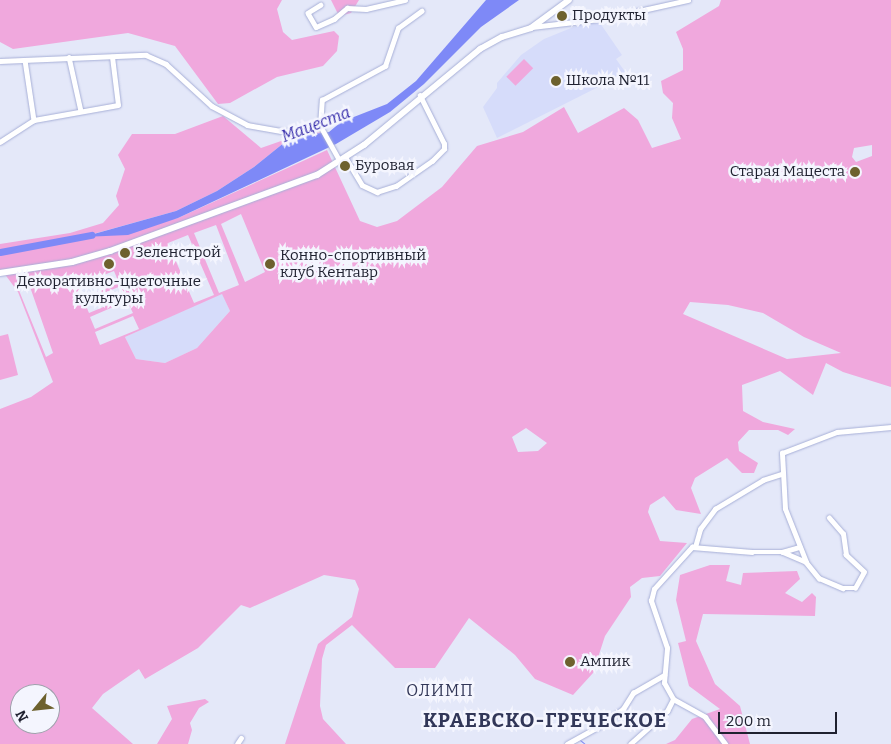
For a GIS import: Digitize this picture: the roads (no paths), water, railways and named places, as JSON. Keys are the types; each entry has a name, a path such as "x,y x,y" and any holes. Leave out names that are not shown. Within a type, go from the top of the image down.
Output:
{"main road":[{"path":"0,273 72,262 110,251 306,179 343,160 420,96 491,42 531,28 569,0"}],"street":[{"path":"321,5 308,14 316,27 334,19 347,8 369,9 406,0"},
{"path":"531,28 607,18 688,0"},
{"path":"420,96 445,146 432,160 396,186 377,192 362,185 333,150 320,128 322,100 326,96 385,66 398,28 421,11"},
{"path":"0,61 69,57 154,57 166,64 212,106 247,125 293,132 320,128"},
{"path":"69,57 81,111"},
{"path":"0,142 34,120 120,103 112,57"},
{"path":"25,60 34,120"},
{"path":"830,518 842,534 846,555 863,569 860,583 852,589 836,586 816,577 806,562 787,517 781,457 788,450 837,432 891,427"},
{"path":"695,547 700,530 714,509 745,494 763,480 782,474"},
{"path":"725,744 705,717 673,699 664,686 667,648 651,595 675,570 686,552 695,547 782,552 806,562"},
{"path":"782,552 799,547"},
{"path":"567,744 598,727 623,709 636,691 664,675"},
{"path":"630,744 667,711 673,699"},
{"path":"237,744 241,738"}],"water":[{"path":"486,0 519,0 481,27 424,84 390,112 336,144 178,218 128,235 83,237 176,211 217,191 254,167 285,142 306,135 329,132 341,122 387,104 416,81"}],"waterway":[{"name":"Мацеста","path":"0,252 91,235"},
{"path":"580,740 585,744"}],"place":[{"name":"Продукты","path":"562,16"},
{"name":"Школа №11","path":"556,81"},
{"name":"Буровая","path":"345,166"},
{"name":"Старая Мацеста","path":"855,172"},
{"name":"Зеленстрой","path":"125,253"},
{"name":"Декоративно-цветочные культуры","path":"109,264"},
{"name":"Конно-спортивный клуб Кентавр","path":"270,264"},
{"name":"Ампик","path":"570,662"}],"district":[{"name":"ОЛИМП","path":"440,691"},
{"name":"КРАЕВСКО-ГРЕЧЕСКОЕ","path":"545,720"}]}
